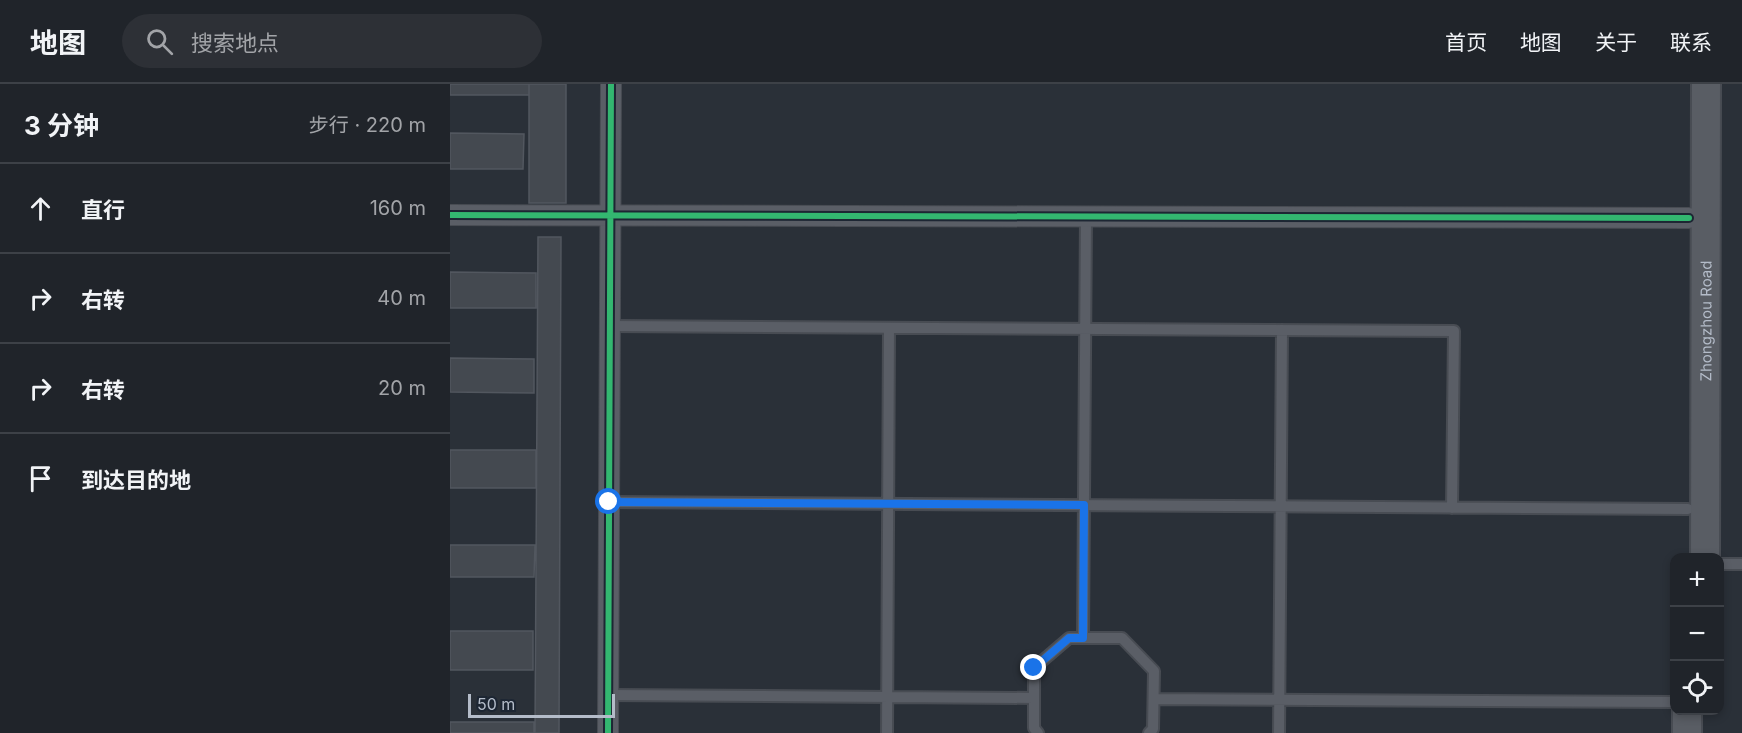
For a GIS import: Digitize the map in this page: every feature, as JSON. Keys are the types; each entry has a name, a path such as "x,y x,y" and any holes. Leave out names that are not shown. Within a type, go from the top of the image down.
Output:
{"main road":[{"name":"Zhongzhou Road","path":"1688,553 1689,84"},
{"name":"Zhongzhou Road","path":"1705,553 1706,84"},
{"path":"1687,715 1687,733"},
{"path":"1704,715 1704,733"}],"street":[{"path":"608,733 610,84"},
{"path":"450,214 1689,218"}],"lane":[{"path":"1083,638 1086,216"},
{"path":"610,326 1454,331 1452,508"},
{"path":"887,733 890,328"},
{"path":"1279,733 1282,330"},
{"path":"609,502 1688,509"},
{"path":"1724,564 1742,564"},
{"path":"1038,733 1034,728 1034,668 1069,638 1122,638 1154,671 1153,729 1149,733"},
{"path":"608,695 1034,698"},
{"path":"1154,699 1670,702"}],"building":[{"path":"450,84 529,84 529,95 450,95"},
{"path":"529,84 566,84 566,203 529,203"},
{"path":"450,133 524,134 523,169 450,169"},
{"path":"538,237 561,237 559,733 535,733"},
{"path":"450,272 536,273 536,308 450,308"},
{"path":"450,358 534,359 534,393 450,392"},
{"path":"450,450 536,450 536,488 450,488"},
{"path":"450,545 535,545 534,577 450,577"},
{"path":"450,631 533,631 533,670 450,670"},
{"path":"450,722 534,722 534,733 450,733"}],"cycle path":[{"path":"608,733 611,84"},
{"path":"450,215 1689,218"}],"route":[{"path":"609,502 1084,505 1083,638 1069,638 1034,668"}]}
